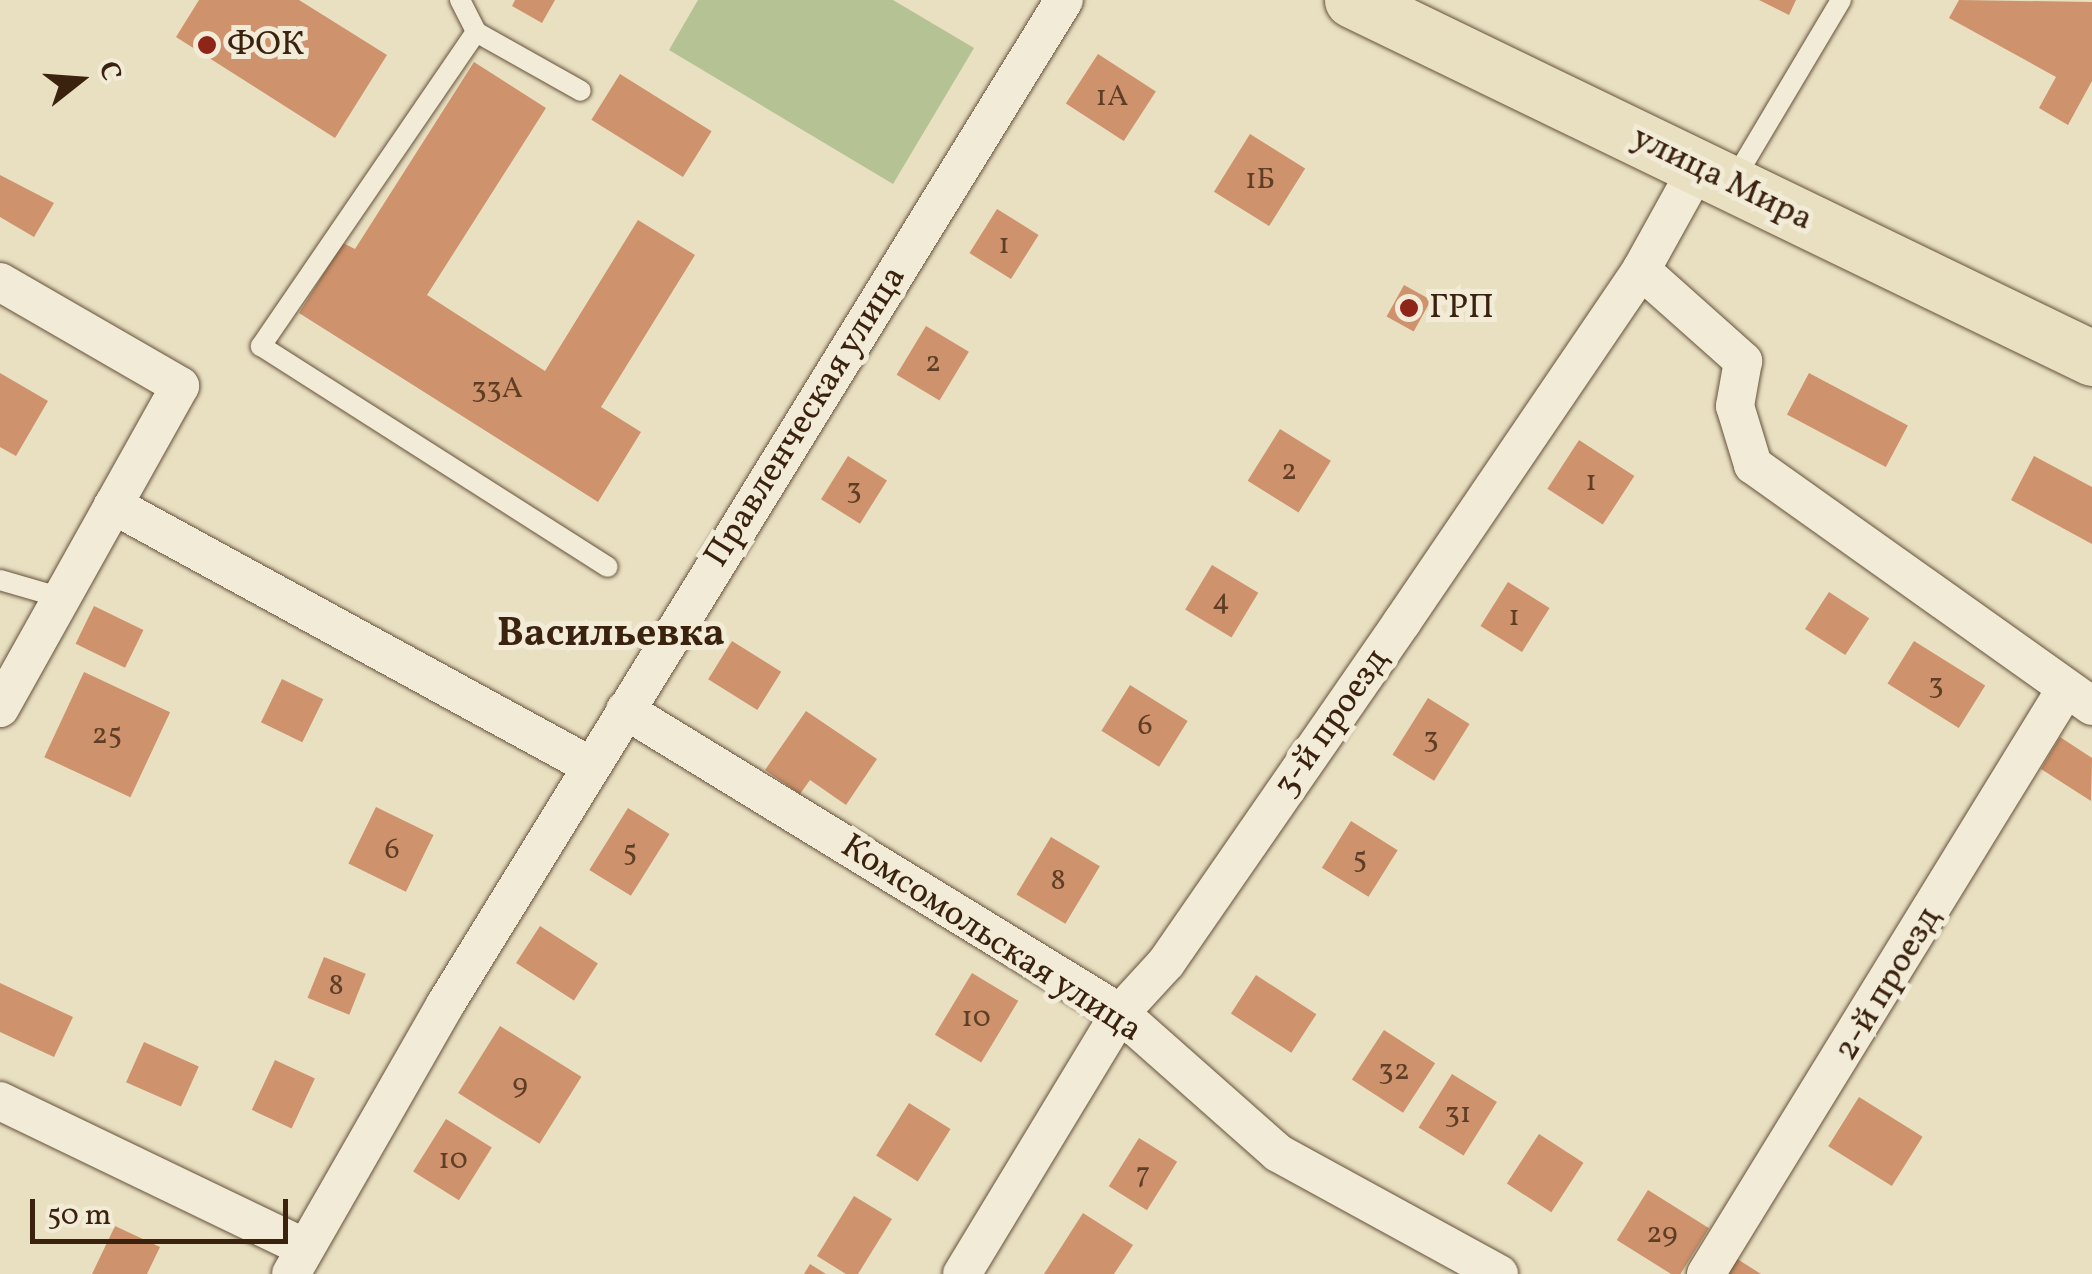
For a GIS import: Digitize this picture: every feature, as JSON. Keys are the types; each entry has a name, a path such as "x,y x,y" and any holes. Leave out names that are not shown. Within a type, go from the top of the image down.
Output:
{"main road":[{"name":"улица Мира","path":"1352,0 2092,358"}],"street":[{"name":"Правленческая улица","path":"0,1101 297,1261 625,710 1064,0"},
{"name":"3-й проезд","path":"962,1274 1120,1013 1166,964 1641,270 1715,175"},
{"path":"1641,270 1743,361 1738,434 1753,464 2079,698"},
{"path":"0,282 180,386 0,708"},
{"path":"113,505 591,766"},
{"name":"2-й проезд","path":"1706,1274 2079,698"},
{"name":"Комсомольская улица","path":"625,710 1120,1013 1278,1152 1499,1274"}],"lane":[{"path":"460,0 476,32 581,91"},
{"path":"1715,175 1841,0"},
{"path":"476,32 261,346 608,567"},
{"path":"0,580 62,598"}],"green space":[{"path":"698,0 893,0 974,48 893,184 669,50"}],"building":[{"path":"199,0 299,0 387,55 335,138 176,37"},
{"path":"515,0 555,0 542,23 512,6"},
{"path":"1759,0 1796,0 1789,15"},
{"path":"1959,0 2092,2 2092,81 2068,125 2039,108 2056,77 1949,18"},
{"path":"1098,54 1156,92 1124,141 1066,103"},
{"path":"474,62 546,108 427,295 545,371 638,220 695,255 601,407 641,432 598,502 299,313 343,243 355,249"},
{"path":"620,74 712,131 683,177 591,120"},
{"path":"1250,134 1305,168 1269,226 1214,192"},
{"path":"0,175 54,203 34,237 0,217"},
{"path":"997,209 1039,235 1011,279 969,253"},
{"name":"ГРП","path":"1404,285 1431,300 1414,332 1387,316"},
{"path":"926,326 969,352 940,401 897,375"},
{"path":"0,373 48,401 16,456 0,447"},
{"path":"1809,373 1908,426 1886,467 1787,414"},
{"path":"1280,429 1331,461 1299,513 1248,481"},
{"path":"1579,440 1634,476 1603,525 1547,489"},
{"path":"848,456 887,480 860,524 821,499"},
{"path":"2034,456 2092,487 2092,544 2011,500"},
{"path":"1212,565 1258,593 1232,637 1185,610"},
{"path":"1508,582 1550,608 1522,652 1480,626"},
{"path":"1829,592 1869,618 1845,655 1805,629"},
{"path":"94,606 143,630 125,668 76,644"},
{"path":"732,641 781,672 757,710 708,679"},
{"path":"1914,641 1985,686 1959,728 1888,683"},
{"path":"84,672 170,712 130,797 44,757"},
{"path":"282,679 323,699 302,742 261,722"},
{"path":"1130,685 1188,721 1159,767 1101,731"},
{"path":"1428,698 1470,724 1434,781 1392,755"},
{"path":"806,711 877,759 846,805 810,780 800,794 765,770"},
{"path":"2060,737 2092,758 2091,801 2041,769"},
{"path":"376,807 434,835 406,892 348,864"},
{"path":"628,808 670,834 631,896 589,870"},
{"path":"1351,821 1398,850 1368,897 1322,868"},
{"path":"1051,837 1100,866 1065,924 1016,894"},
{"path":"540,926 598,964 574,1000 516,963"},
{"path":"324,957 366,974 349,1015 308,998"},
{"path":"972,973 1018,1001 981,1063 935,1035"},
{"path":"1256,975 1316,1014 1291,1053 1231,1014"},
{"path":"0,983 73,1017 54,1057 0,1032"},
{"path":"500,1026 581,1077 540,1144 458,1093"},
{"path":"1384,1030 1435,1063 1403,1113 1352,1079"},
{"path":"144,1042 199,1066 181,1107 126,1082"},
{"path":"275,1060 315,1079 292,1128 252,1110"},
{"path":"1452,1074 1497,1102 1464,1156 1419,1127"},
{"path":"1859,1097 1923,1137 1892,1186 1828,1146"},
{"path":"909,1103 951,1129 918,1182 876,1156"},
{"path":"446,1119 492,1148 459,1200 413,1172"},
{"path":"1539,1134 1583,1163 1551,1212 1507,1183"},
{"path":"1139,1138 1177,1162 1147,1210 1109,1186"},
{"path":"1648,1190 1709,1228 1680,1274 1671,1274 1617,1240"},
{"path":"854,1196 892,1219 858,1274 846,1274 817,1256"},
{"path":"1083,1213 1133,1245 1114,1274 1044,1274"},
{"path":"115,1226 160,1247 147,1274 92,1274"},
{"path":"1731,1255 1761,1274 1719,1274"},
{"path":"810,1264 826,1274 804,1274"}],"place":[{"name":"ФОК","path":"207,45"},
{"name":"ГРП","path":"1409,308"}],"district":[{"name":"Васильевка","path":"611,635"}]}
